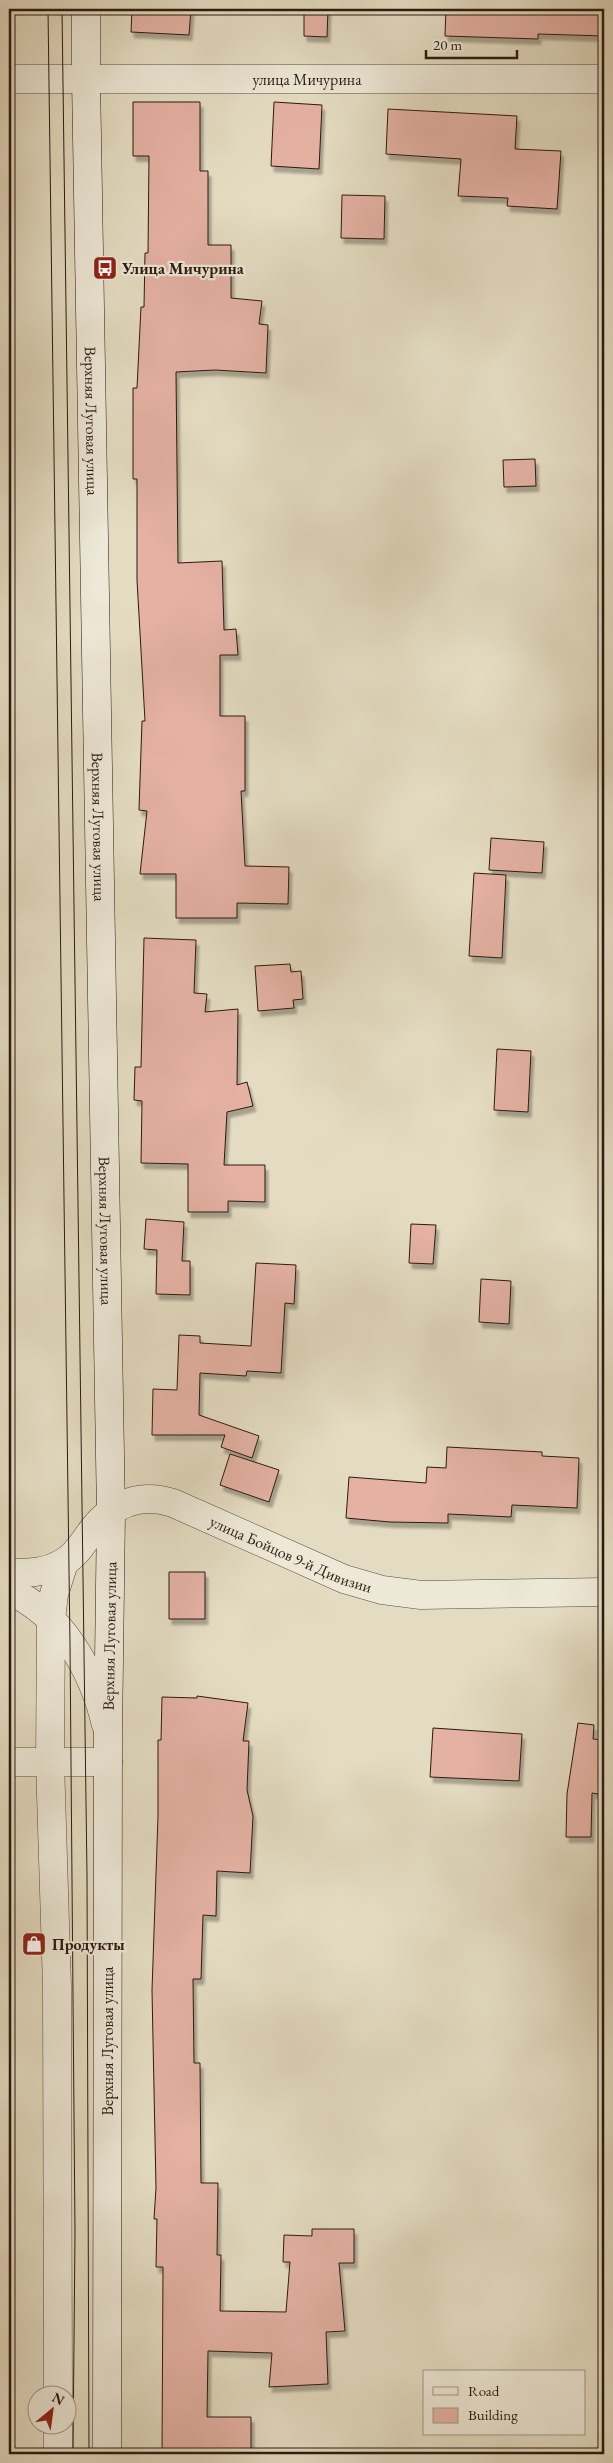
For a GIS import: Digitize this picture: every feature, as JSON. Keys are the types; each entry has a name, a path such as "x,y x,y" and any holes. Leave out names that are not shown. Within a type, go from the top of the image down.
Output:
{"main road":[{"name":"Верхняя Луговая улица","path":"86,9 111,1513 108,1734 107,2454"},
{"name":"улица Мичурина","path":"9,79 604,79"},
{"name":"улица Бойцов 9-й Дивизии","path":"9,1573 36,1573 64,1563 74,1556 95,1527 111,1513 123,1504 139,1498 160,1499 231,1528 344,1579 382,1590 421,1595 604,1592"},
{"path":"58,2386 57,1986 50,1762 51,1619 54,1594 64,1563"},
{"path":"9,1591 51,1619 89,1674 108,1734"},
{"path":"9,1762 108,1762"},
{"path":"58,2436 58,2454"}],"building":[{"path":"132,9 191,9 189,35 131,32"},
{"path":"304,9 328,9 327,37 304,36"},
{"path":"446,9 604,9 604,36 538,34 538,39 445,36"},
{"path":"133,102 200,102 200,171 208,171 208,245 231,245 231,298 262,301 259,324 268,325 266,373 215,370 176,372 178,563 222,561 224,630 236,629 238,655 220,655 220,716 245,716 245,791 241,791 245,866 289,867 288,904 237,903 237,918 176,918 176,874 140,874 147,811 139,810 142,721 145,721 137,580 137,479 133,479 133,388 137,388 141,307 144,307 145,253 148,253 149,156 133,156"},
{"path":"274,102 322,105 319,169 271,166"},
{"path":"388,109 517,116 515,149 561,151 557,209 507,206 508,198 458,196 461,159 386,154"},
{"path":"342,195 385,196 384,239 341,238"},
{"path":"535,459 536,486 504,487 503,460"},
{"path":"491,838 544,842 542,873 489,870"},
{"path":"474,873 506,875 502,958 469,956"},
{"path":"144,938 196,940 194,993 207,994 205,1012 238,1009 237,1085 247,1082 253,1106 227,1112 224,1165 265,1165 265,1202 228,1201 228,1212 188,1212 188,1164 141,1163 142,1101 134,1100 135,1067 141,1067"},
{"path":"290,964 291,972 301,971 303,999 293,1000 294,1008 258,1011 255,966"},
{"path":"497,1049 531,1051 528,1112 494,1110"},
{"path":"146,1219 184,1222 182,1261 190,1261 190,1295 156,1294 157,1250 144,1249"},
{"path":"411,1224 436,1225 433,1264 409,1263"},
{"path":"256,1263 296,1265 294,1304 285,1303 281,1373 247,1371 246,1376 200,1373 199,1415 259,1436 252,1458 221,1447 225,1435 152,1435 153,1389 177,1390 179,1335 200,1336 200,1343 251,1346"},
{"path":"481,1279 511,1281 509,1324 479,1322"},
{"path":"447,1447 542,1452 542,1456 579,1458 577,1508 512,1505 511,1517 448,1514 448,1523 390,1522 346,1518 349,1477 426,1483 427,1467 446,1468"},
{"path":"230,1454 279,1470 269,1502 220,1485"},
{"path":"169,1572 205,1572 205,1619 169,1619"},
{"path":"197,1696 248,1703 243,1741 249,1741 247,1790 253,1816 250,1873 217,1871 216,1916 203,1915 201,1979 193,1979 194,2063 200,2063 201,2183 218,2183 217,2255 221,2255 220,2311 286,2312 290,2262 283,2262 284,2235 312,2236 312,2229 354,2229 354,2263 339,2263 345,2331 326,2332 328,2384 269,2387 272,2353 208,2351 207,2417 251,2417 251,2454 162,2454 163,2267 156,2267 157,2219 154,2219 156,2188 152,1990 158,1816 158,1740 161,1740 162,1697 197,1698"},
{"path":"578,1723 594,1725 593,1739 604,1740 604,1795 592,1793 591,1837 566,1837 567,1794"},
{"path":"433,1728 522,1734 519,1781 430,1777"}],"tram line":[{"path":"48,9 70,1644 75,2232 73,2454"},
{"path":"62,9 87,1876 89,2454"}],"place":[{"name":"Улица Мичурина","path":"105,268"},
{"name":"Продукты","path":"34,1944"}]}
